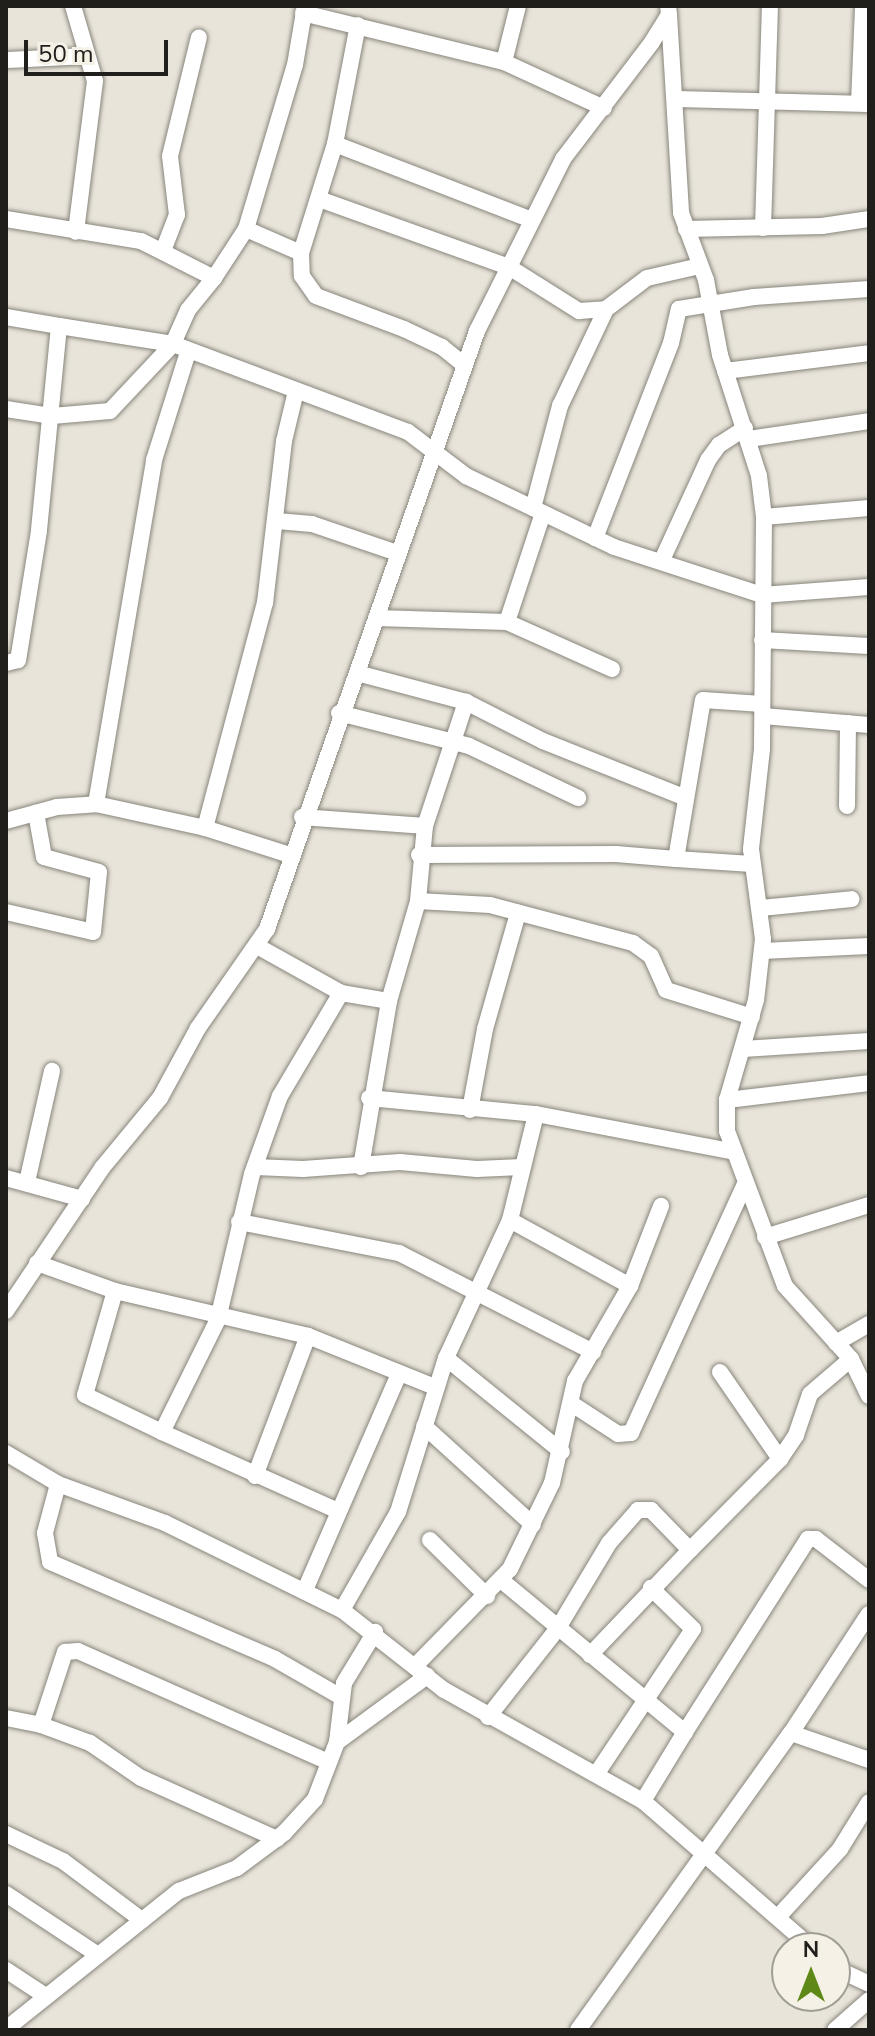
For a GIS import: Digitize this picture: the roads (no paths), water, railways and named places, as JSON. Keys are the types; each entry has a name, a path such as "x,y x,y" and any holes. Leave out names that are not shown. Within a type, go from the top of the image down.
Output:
{"street":[{"path":"73,6 84,56 95,81 76,232"},
{"path":"504,62 518,6"},
{"path":"763,228 770,6"},
{"path":"676,99 864,103 863,6"},
{"path":"96,804 154,460 188,310 214,278 246,229 295,65 304,9 504,62 604,108"},
{"path":"669,10 676,99 677,177 686,229 711,303 725,371 747,433 764,517 762,710 752,864 761,908 762,951 752,1017 727,1100 730,1151 785,1286 851,1359 869,1396"},
{"path":"6,1311 13,1284 37,1263 160,1098 198,1028 257,946 293,856 302,817 339,713 357,673 397,553 437,452 464,365 563,159 604,108 669,10"},
{"path":"358,25 335,144 301,253 302,276 316,296 404,329 464,365"},
{"path":"163,251 177,215 170,156 199,37"},
{"path":"6,60 84,56"},
{"path":"335,144 532,220"},
{"path":"319,199 509,267 579,311 606,309"},
{"path":"6,219 76,232 101,232 163,251 214,278"},
{"path":"686,229 763,228 869,219"},
{"path":"246,229 301,253"},
{"path":"507,622 538,511 560,406 606,309 647,278 700,266"},
{"path":"595,538 671,343 677,312 711,303 869,289"},
{"path":"6,317 180,348 408,432 466,476 595,538 762,595 869,587"},
{"path":"6,663 18,660 52,416 59,326"},
{"path":"6,409 52,416 110,411 180,348"},
{"path":"725,371 869,353"},
{"path":"205,828 265,603 284,441 296,391"},
{"path":"662,560 708,460 719,445 747,433 869,421"},
{"path":"764,517 869,508"},
{"path":"277,521 312,524 397,553"},
{"path":"376,618 507,622 612,669"},
{"path":"762,640 869,646"},
{"path":"357,673 466,702 543,741 684,797"},
{"path":"676,859 684,797 703,700 869,725"},
{"path":"361,1167 369,1098 389,1001 418,901 419,855 425,826 466,702"},
{"path":"339,713 451,740 578,798"},
{"path":"847,806 848,723"},
{"path":"6,821 96,804 205,828 293,856"},
{"path":"6,912 93,932 99,872 44,857 36,813"},
{"path":"302,817 425,826"},
{"path":"419,855 616,854 752,864"},
{"path":"761,908 852,899"},
{"path":"418,901 518,913 633,943 651,956 666,990 752,1017"},
{"path":"470,1110 485,1029 518,913"},
{"path":"257,946 341,993 389,1001"},
{"path":"762,951 869,946"},
{"path":"162,1432 218,1319 239,1222 280,1096 341,993"},
{"path":"743,1049 869,1041"},
{"path":"27,1182 52,1071"},
{"path":"727,1100 869,1083"},
{"path":"369,1098 536,1114 730,1151"},
{"path":"342,1610 398,1512 446,1358 475,1289 510,1220 536,1114"},
{"path":"255,1167 361,1167 400,1162 477,1169 522,1167"},
{"path":"6,1178 82,1199"},
{"path":"572,1404 618,1434 631,1433 744,1186"},
{"path":"337,1742 421,1670 501,1580 533,1525 562,1452 575,1381 630,1286 661,1206"},
{"path":"765,1237 867,1208"},
{"path":"510,1220 630,1286"},
{"path":"239,1222 399,1253 475,1289 593,1352"},
{"path":"37,1263 115,1291 218,1319 308,1336 435,1387"},
{"path":"115,1291 85,1395 255,1476 336,1510"},
{"path":"836,1343 869,1324"},
{"path":"255,1476 308,1336"},
{"path":"446,1358 562,1452"},
{"path":"590,1655 651,1588 780,1459 810,1394 851,1359"},
{"path":"720,1372 780,1459"},
{"path":"305,1590 336,1510 399,1374"},
{"path":"424,1426 533,1525"},
{"path":"6,1453 58,1484 165,1523 342,1610 488,1717 597,1773 643,1801 794,1932"},
{"path":"58,1484 45,1533 50,1562 275,1659 341,1697"},
{"path":"488,1717 558,1628 603,1553 638,1510 651,1510 690,1550"},
{"path":"643,1801 808,1539 816,1539 869,1580"},
{"path":"430,1540 487,1596"},
{"path":"501,1580 685,1732"},
{"path":"597,1773 647,1703 693,1629 651,1588"},
{"path":"578,2030 791,1733 869,1614"},
{"path":"6,2029 95,1953 179,1891 237,1868 277,1839 315,1799 337,1742 341,1697 349,1672 375,1632"},
{"path":"41,1725 62,1656 78,1651 329,1762"},
{"path":"6,1718 41,1725 90,1743 141,1778 277,1839"},
{"path":"791,1733 869,1760"},
{"path":"778,1917 840,1849 869,1802"},
{"path":"6,1834 63,1861 142,1920"},
{"path":"6,1894 95,1953"},
{"path":"6,1970 44,1995"},
{"path":"835,2030 869,2000"}]}
